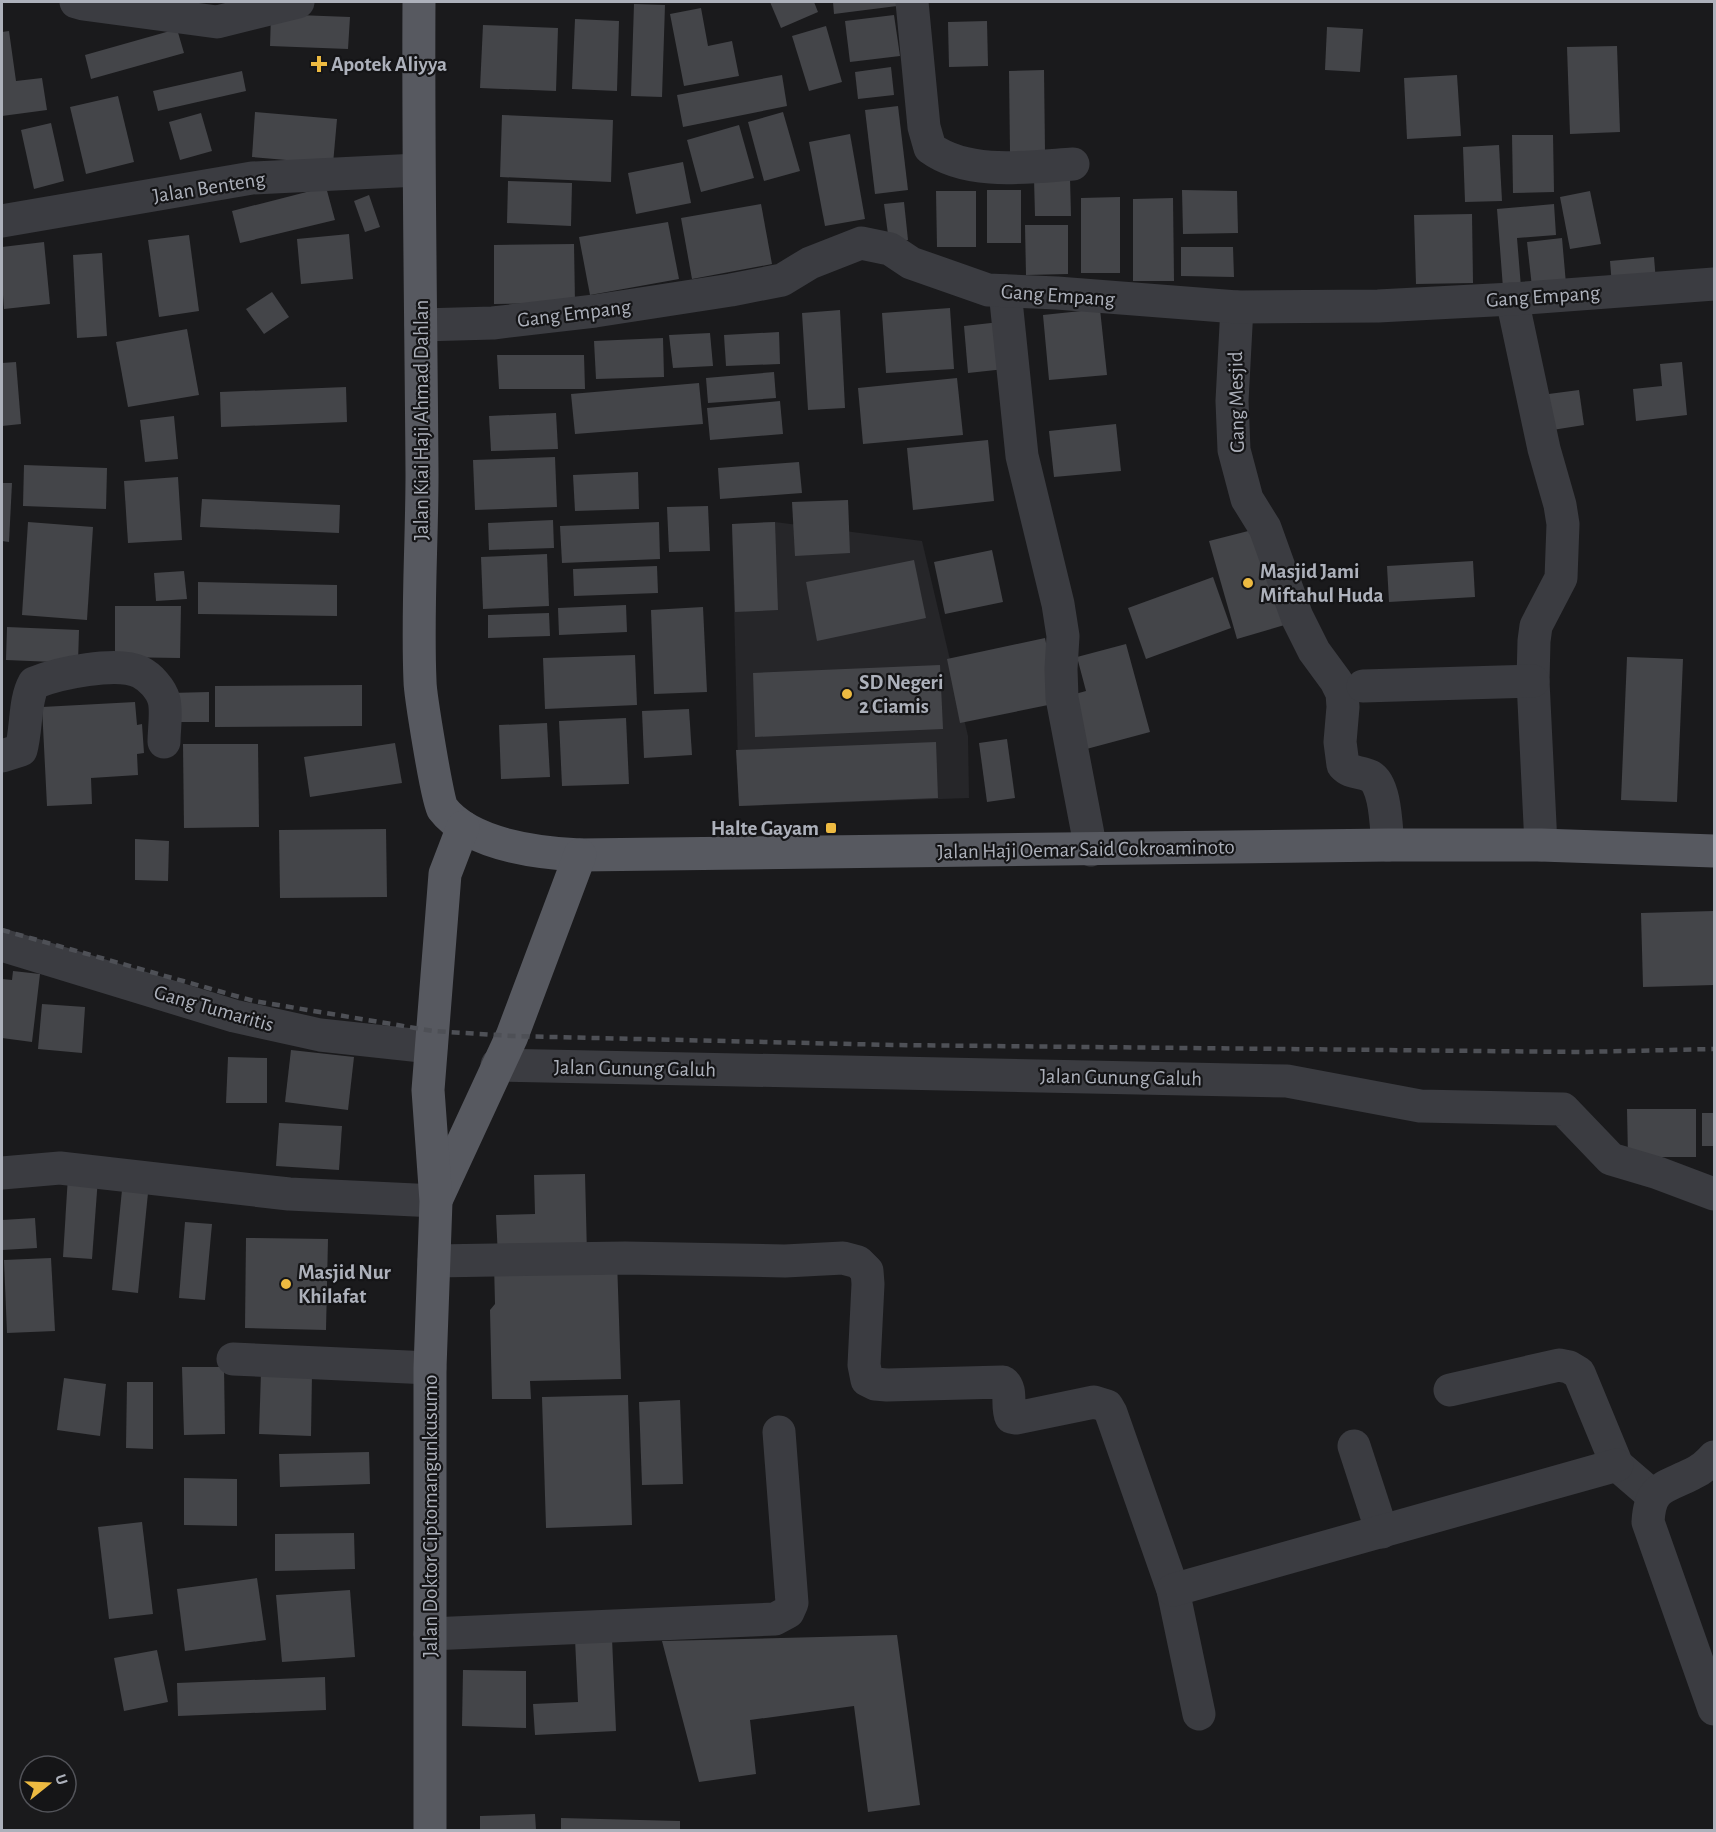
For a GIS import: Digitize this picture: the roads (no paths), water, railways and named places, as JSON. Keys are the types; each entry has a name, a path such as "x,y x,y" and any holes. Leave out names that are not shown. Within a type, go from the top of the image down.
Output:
{"main road":[{"name":"Jalan Kiai Haji Ahmad Dahlan","path":"419,2 418,170 422,512 420,683 441,807 463,827"},
{"name":"Jalan Haji Oemar Said Cokroaminoto","path":"463,827 512,848 549,854 580,855 1388,845 1541,845 1714,850"},
{"name":"Jalan Doktor Ciptomangunkusumo","path":"430,1830 430,1368 436,1201 428,1090 445,874 463,827"},
{"name":"Jalan Doktor Ciptomangunkusumo","path":"436,1201 512,1036 580,855"}],"street":[{"path":"76,2 217,22 298,2"},
{"path":"912,2 924,128 930,148 949,159 999,168 1073,164"},
{"name":"Jalan Benteng","path":"2,221 252,178 418,170"},
{"name":"Gang Empang","path":"421,325 504,322 595,311 731,290 782,280 810,263 861,243 890,249 911,263 988,290 1237,307 1378,306 1714,284"},
{"path":"1005,291 1022,456 1058,604 1063,636 1062,698 1091,850"},
{"path":"1512,299 1544,449 1563,524 1561,578 1536,626 1533,641 1541,845"},
{"name":"Gang Mesjid","path":"1237,307 1232,401 1234,450 1247,499 1265,528 1297,617 1314,651 1342,693 1340,742 1344,765 1353,772 1368,775 1376,780 1382,798 1388,845"},
{"path":"2,756 21,750 25,736 29,693 34,683 66,672 129,668 147,676 153,681 164,700 164,742"},
{"path":"1363,686 1533,681"},
{"name":"Gang Tumaritis","path":"2,945 234,1016 320,1035 431,1047"},
{"name":"Jalan Gunung Galuh","path":"497,1065 1287,1081 1420,1106 1563,1109 1611,1159 1658,1173 1714,1194"},
{"path":"2,1173 60,1168 289,1194 436,1201"},
{"path":"434,1261 625,1258 785,1261 843,1258 858,1262 867,1271 864,1365 867,1380 875,1384 887,1385 1003,1382 1008,1389 1009,1412 1011,1417 1016,1418 1094,1402 1107,1406 1173,1590 1199,1714"},
{"path":"233,1359 430,1368"},
{"path":"1450,1390 1559,1365 1569,1367 1579,1374 1617,1465 1653,1496"},
{"path":"430,1634 775,1619 788,1612 792,1603 779,1432"},
{"path":"1354,1446 1382,1532"},
{"path":"1714,1457 1694,1474 1663,1486 1653,1496 1649,1507 1648,1522 1714,1709"},
{"path":"1173,1590 1617,1465"}],"railway":[{"path":"2,930 254,1001 433,1031 512,1036 892,1045 1580,1052 1714,1049"}],"place":[{"name":"Apotek Aliyya","path":"319,64"},
{"name":"Masjid Jami Miftahul Huda","path":"1248,583"},
{"name":"SD Negeri 2 Ciamis","path":"847,694"},
{"name":"Halte Gayam","path":"831,828"},
{"name":"Masjid Nur Khilafat","path":"286,1284"}]}
